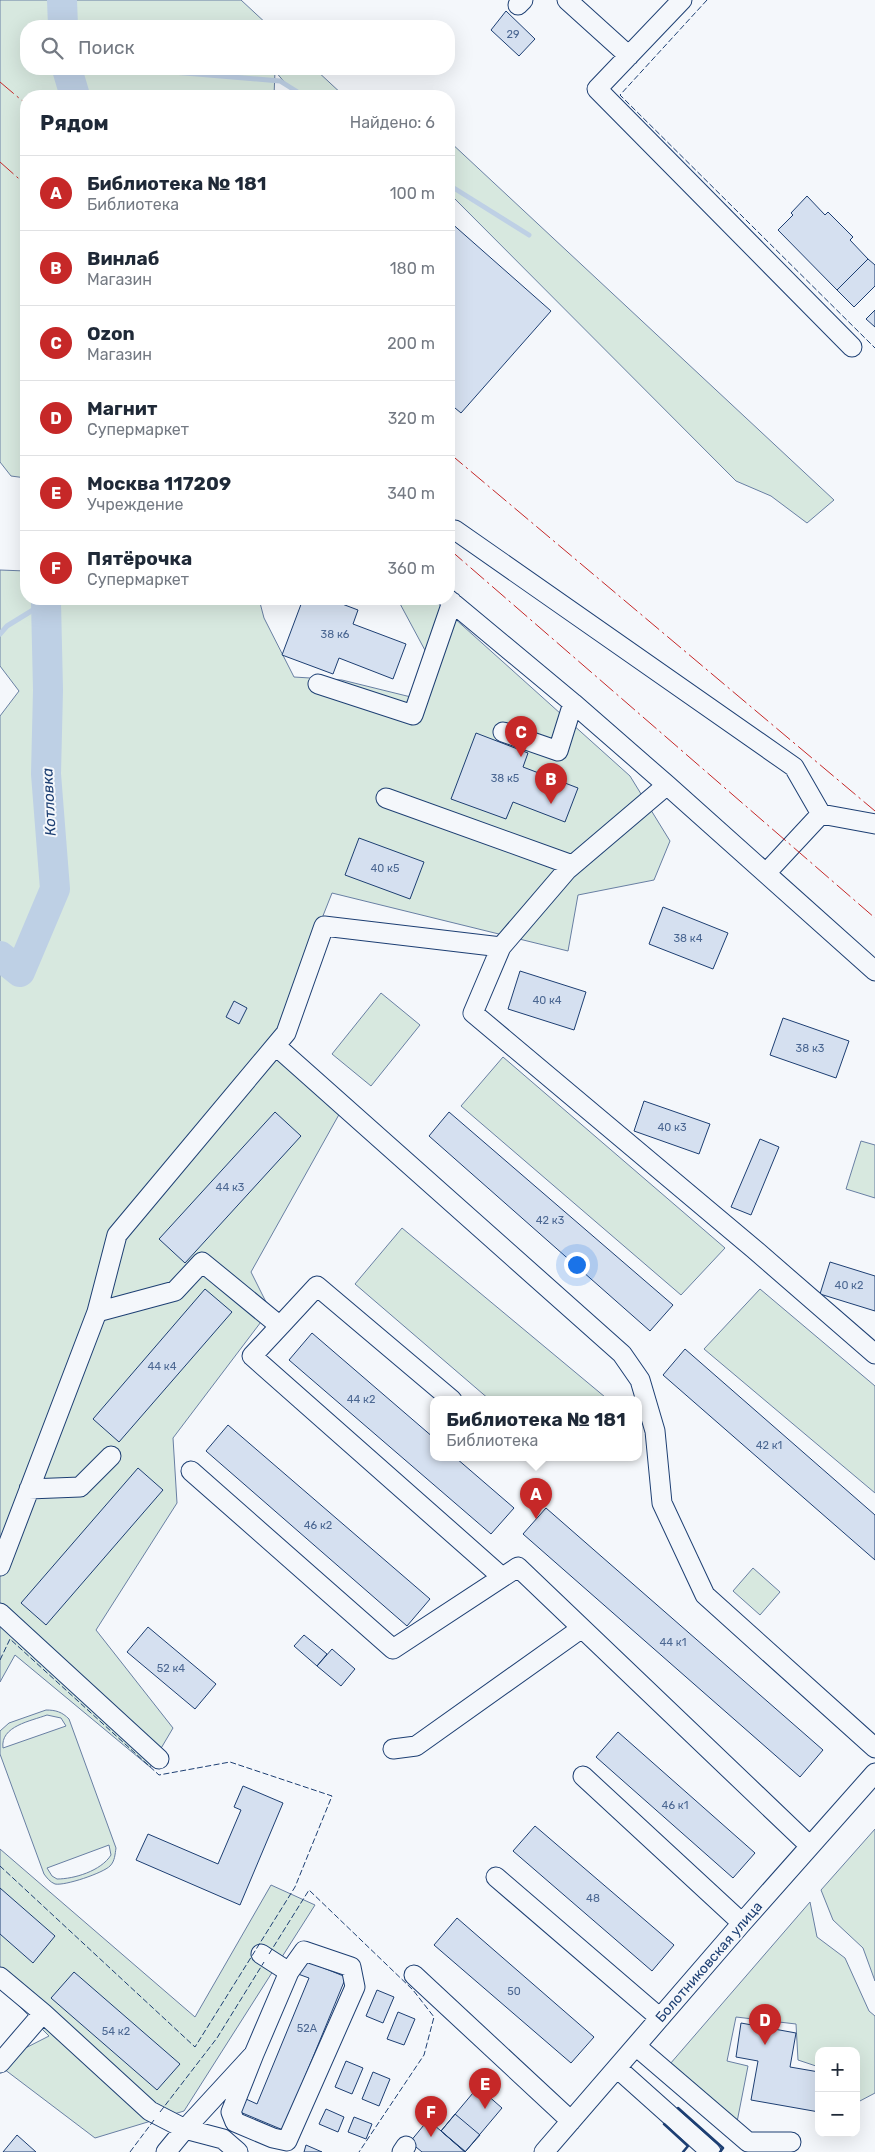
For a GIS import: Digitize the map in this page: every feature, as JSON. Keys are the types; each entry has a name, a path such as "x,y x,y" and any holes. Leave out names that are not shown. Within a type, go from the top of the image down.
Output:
{"street":[{"path":"567,0 629,56"},
{"path":"682,0 598,89 852,346"},
{"path":"455,530 794,767 821,814 875,824"},
{"path":"318,684 413,715 449,605"},
{"path":"455,605 573,703 767,872 875,971"},
{"path":"503,732 558,751 573,703"},
{"path":"667,785 572,865 501,947 473,1013 875,1354"},
{"path":"386,798 572,865"},
{"path":"767,872 821,814"},
{"path":"0,1566 97,1312 117,1235 286,1034 324,926 501,947"},
{"path":"276,1046 622,1354 640,1380 655,1431 662,1503 705,1595 875,1748"},
{"path":"97,1312 175,1291 202,1262 280,1326"},
{"path":"447,1396 317,1286 252,1356 502,1577"},
{"path":"29,1489 80,1487 111,1456"},
{"path":"191,1472 393,1649 518,1567 810,1846"},
{"path":"0,1613 158,1759"},
{"path":"393,1749 416,1746 582,1628"},
{"path":"584,1776 742,1923"},
{"name":"Болотниковская улица","path":"544,2152 810,1846 872,1781"},
{"path":"496,1877 660,2018"},
{"path":"304,1952 351,1967 355,1987 288,2141 273,2138 234,2122 231,2112 254,2054 289,1972 304,1952"},
{"path":"260,1954 289,1972"},
{"path":"414,1975 571,2121"},
{"path":"0,1977 150,2111 185,2129 223,2139 238,2152"},
{"path":"0,2063 42,2013"},
{"path":"636,2046 748,2142 791,2142"},
{"path":"166,2152 254,2054"},
{"path":"617,2068 711,2152"}],"shaded area":[{"path":"0,0 241,0 263,20 20,20 20,75 275,75 274,90 20,90 20,477 11,476 0,462"},
{"path":"278,75 321,75 338,90 291,90"},
{"path":"455,147 834,500 807,523 771,496 736,481 455,199"},
{"path":"0,570 20,571 20,605 261,605 264,618 294,677 342,680 419,699 427,654 401,605 440,605 630,776 670,841 654,880 578,895 568,951 332,893 277,1032 346,1102 251,1272 270,1310 173,1438 177,1503 96,1630 173,1728 150,1767 15,1655 0,1682 0,716 19,691 0,666"},
{"path":"381,993 420,1025 371,1086 332,1054"},
{"path":"503,1057 725,1248 681,1295 461,1106"},
{"path":"861,1141 875,1145 875,1198 846,1189"},
{"path":"402,1228 604,1396 485,1396 355,1284"},
{"path":"760,1289 875,1386 875,1493 704,1349"},
{"path":"753,1568 780,1592 760,1615 733,1591"},
{"path":"46,1710 59,1712 69,1719 116,1848 113,1862 106,1869 84,1878 60,1884 55,1884 44,1874 0,1754 0,1731 9,1723","holes":["47,1715 61,1718 66,1726 3,1748 3,1741 11,1729","109,1845 111,1855 107,1861 87,1873 71,1878 57,1879 52,1876 47,1868"]},
{"path":"875,1829 875,1981 863,1948 833,1920 821,1890"},
{"path":"0,1849 195,2017 271,1885 315,1905 184,2111 95,2138 0,2066 0,2061 49,2036 0,1987"},
{"path":"810,1902 817,1937 845,1958 869,2011 875,2016 875,2093 860,2101 860,2047 815,2047 815,2066 798,2060 796,2024 736,2017 727,2061 748,2066 737,2122 670,2064"}],"building":[{"path":"506,11 535,39 519,56 491,30"},
{"path":"807,196 825,215 828,212 853,237 850,240 868,259 837,290 778,230 793,215 791,213"},
{"path":"455,226 551,311 461,413 455,408"},
{"path":"868,259 875,265 875,286 854,307 837,290"},
{"path":"875,310 875,327 866,319"},
{"path":"301,605 345,605 358,610 353,624 406,644 393,679 339,658 333,674 282,655"},
{"path":"476,733 528,753 523,767 578,788 565,822 513,802 506,819 451,799"},
{"path":"359,838 424,862 410,899 345,875"},
{"path":"663,907 728,933 713,969 649,944"},
{"path":"520,971 586,992 574,1030 508,1009"},
{"path":"234,1001 247,1008 239,1024 226,1017"},
{"path":"783,1018 849,1041 836,1078 770,1055"},
{"path":"644,1101 710,1124 699,1154 634,1131"},
{"path":"275,1112 301,1136 185,1263 159,1239"},
{"path":"449,1112 673,1305 650,1331 429,1136"},
{"path":"760,1139 779,1147 751,1215 731,1207"},
{"path":"830,1262 875,1276 875,1311 820,1294"},
{"path":"205,1289 232,1312 119,1442 93,1419"},
{"path":"312,1333 430,1435 430,1461 459,1461 514,1508 491,1534 289,1360"},
{"path":"685,1349 875,1515 875,1560 663,1375"},
{"path":"228,1425 430,1599 407,1626 206,1451"},
{"path":"138,1468 163,1490 46,1625 21,1603"},
{"path":"546,1508 823,1750 800,1777 523,1534"},
{"path":"148,1627 216,1684 195,1709 127,1652"},
{"path":"304,1635 327,1654 317,1666 294,1646"},
{"path":"332,1649 355,1669 341,1686 317,1666"},
{"path":"618,1732 755,1853 733,1878 596,1757"},
{"path":"243,1786 283,1803 240,1905 136,1860 148,1834 218,1864 241,1810 234,1807"},
{"path":"535,1826 674,1945 652,1971 513,1851"},
{"path":"0,1888 55,1936 33,1963 0,1934"},
{"path":"457,1918 594,2037 571,2063 434,1945"},
{"path":"304,1960 346,1977 283,2130 240,2112 246,2099 257,2104 309,1978 298,1974"},
{"path":"74,1972 180,2064 157,2090 51,1998"},
{"path":"377,1990 394,1997 383,2023 366,2016"},
{"path":"398,2012 415,2019 404,2045 387,2039"},
{"path":"741,2023 796,2033 790,2067 815,2071 815,2111 751,2100 758,2061 736,2057"},
{"path":"346,2061 363,2068 352,2094 335,2087"},
{"path":"373,2072 390,2079 379,2106 362,2099"},
{"path":"478,2087 502,2108 465,2152 441,2131"},
{"path":"326,2109 344,2117 338,2132 319,2124"},
{"path":"455,2114 480,2135 465,2152 441,2131"},
{"path":"354,2117 372,2124 366,2139 348,2132"},
{"path":"428,2120 466,2152 422,2152 410,2142"},
{"path":"17,2135 36,2152 3,2152"},
{"path":"306,2145 322,2152 304,2152"}],"waterway":[{"name":"Котловка","path":"62,0 63,20"},
{"name":"Котловка","path":"69,75 73,90"},
{"path":"208,75 280,81 294,90"},
{"path":"455,189 529,235"},
{"path":"0,634 7,626 41,605"},
{"name":"Котловка","path":"0,956 20,972 55,889 46,774 48,690 46,605"}],"fence":[{"path":"707,0 620,95 875,348"},
{"path":"0,1660 10,1639 159,1775 230,1762 332,1796 295,1887 195,2047 0,1866"},
{"path":"269,1954 309,1890 413,1990 434,2017 424,2055 359,2152"},
{"path":"160,2112 217,2038 264,1962"},
{"path":"130,2152 154,2120"}],"wall":[{"path":"678,2108 723,2148 720,2152"},
{"path":"664,2124 688,2146 683,2152"}],"power":[{"path":"0,82 20,99"},
{"path":"0,162 20,180"},
{"path":"455,458 875,811"},
{"path":"455,554 875,918"}],"place":[{"name":"Ozon","path":"521,757"},
{"name":"Винлаб","path":"551,804"},
{"name":"Библиотека № 181","path":"536,1519"},
{"name":"Магнит","path":"765,2045"},
{"name":"Москва 117209","path":"485,2109"},
{"name":"Пятёрочка","path":"431,2137"}]}
